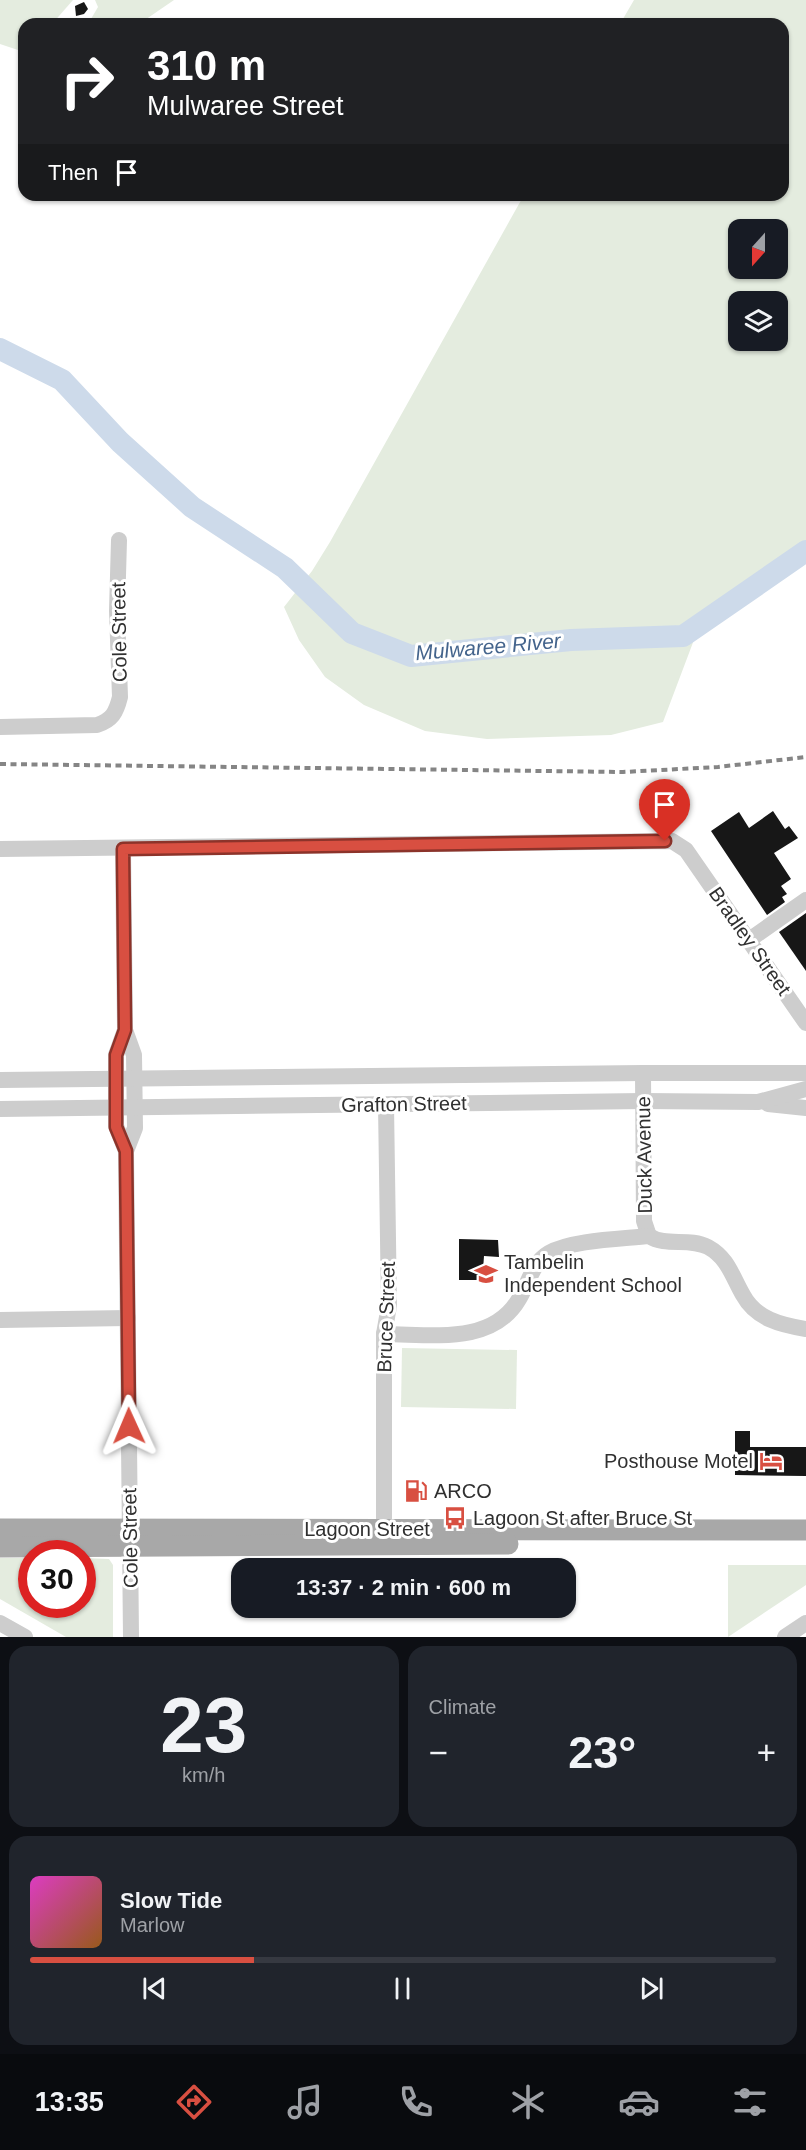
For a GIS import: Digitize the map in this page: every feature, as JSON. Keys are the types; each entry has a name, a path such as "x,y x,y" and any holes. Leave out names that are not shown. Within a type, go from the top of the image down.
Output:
{"main road":[{"name":"Lagoon Street","path":"0,1529 131,1538 142,1536 151,1538 245,1538 290,1546 806,1543"},
{"name":"Lagoon Street","path":"0,1547 131,1538 384,1529 806,1530"},
{"name":"Lagoon Street","path":"0,1535 108,1536 123,1542 131,1538"}],"street":[{"name":"Cole Street","path":"0,727 97,725 109,721 117,711 120,697 117,611 119,540"},
{"name":"Bradley Street","path":"123,849 672,841 686,850 806,1023"},
{"path":"0,849 123,849"},
{"name":"Cole Street","path":"123,849 125,1030 134,1055 135,1108 135,1128 126,1151"},
{"path":"749,940 806,900"},
{"name":"Cole Street","path":"125,1030 116,1055 116,1127 126,1151 131,1637"},
{"name":"Duck Avenue","path":"643,1073 644,1221 649,1236"},
{"name":"Grafton Street","path":"0,1080 806,1073"},
{"name":"Grafton Street","path":"0,1109 643,1101 758,1102 806,1089"},
{"path":"758,1102 806,1108"},
{"name":"Bruce Street","path":"384,1529 384,1334 389,1306 386,1105"},
{"path":"384,1334 476,1332 503,1319 514,1308 539,1260 549,1253 562,1246 649,1236 658,1240 687,1241 708,1247 731,1269 743,1295 758,1313 778,1324 806,1329"},
{"path":"0,1320 128,1318"},
{"path":"0,1623 25,1637"},
{"path":"785,1637 806,1623"}],"shaded area":[{"path":"0,0 73,0 57,18 18,18 18,50 0,44"},
{"path":"95,0 174,0 148,18 92,18 98,7"},
{"path":"634,0 806,0 806,541 703,616 663,722 611,735 487,739 425,731 364,705 325,677 299,640 284,607 312,571 521,201 789,201 789,18 624,18"},
{"path":"402,1348 517,1350 516,1409 401,1407"},
{"path":"0,1558 18,1558 18,1609 0,1599"},
{"path":"96,1558 109,1559 113,1565 113,1637 66,1637 33,1618 96,1618"},
{"path":"728,1565 806,1565 806,1585 728,1637"}],"building":[{"path":"84,2 88,9 84,14 76,16 75,6"},
{"path":"773,811 785,829 789,826 798,838 774,853 791,879 781,886 787,894 782,897 785,902 767,915 711,831 739,812 749,828"},
{"path":"806,913 806,971 779,932"},
{"path":"459,1239 498,1240 499,1257 484,1256 483,1270 479,1271 478,1280 459,1280"},
{"name":"Posthouse Motel","path":"735,1431 750,1431 750,1447 806,1447 806,1476 735,1475"}],"waterway":[{"name":"Mulwaree River","path":"0,349 62,380 120,442 192,507 285,568 352,633 411,656 571,640 683,636 806,551"}],"railway":[{"path":"0,764 623,772 718,767 806,757"}],"place":[{"name":"Tambelin Independent School","path":"486,1274"},
{"name":"Posthouse Motel","path":"771,1461"},
{"name":"ARCO","path":"416,1491"},
{"name":"Lagoon St after Bruce St","path":"455,1518"}],"route":[{"path":"129,1426 126,1151 116,1127 116,1055 125,1030 123,849 665,841"}]}
